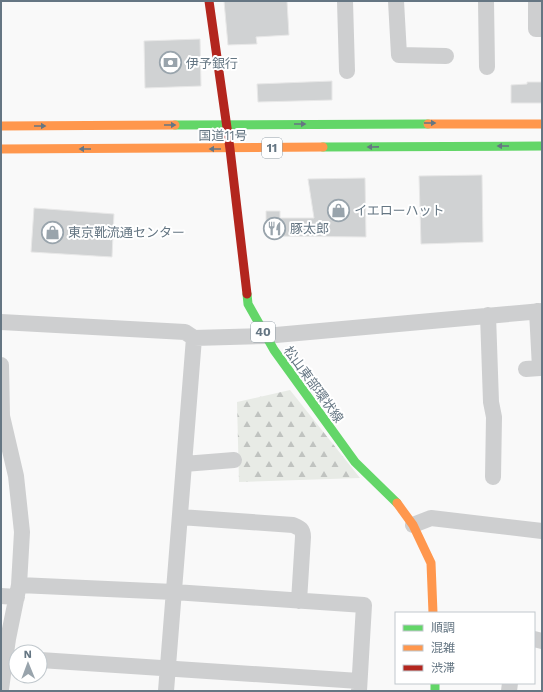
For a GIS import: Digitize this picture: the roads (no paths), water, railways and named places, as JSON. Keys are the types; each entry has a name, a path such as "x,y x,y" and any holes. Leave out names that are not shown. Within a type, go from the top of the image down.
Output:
{"main road":[{"name":"松山東部環状線","path":"209,1 225,125 230,149 248,304 265,336 355,462 396,502 413,524 431,563 433,612"},
{"name":"国道11号","path":"1,126 542,124"},
{"name":"国道11号","path":"1,148 230,149 542,146"}],"street":[{"path":"345,1 347,70"},
{"path":"396,1 399,55 446,56"},
{"path":"486,1 487,67"},
{"path":"536,1 536,29 542,29"},
{"path":"1,322 185,332 194,338 265,336 540,311 540,368 526,368"},
{"path":"488,315 491,402 494,417 492,477"},
{"path":"166,691 194,338"},
{"path":"1,365 2,416 16,476 22,532 4,639 8,650"},
{"path":"184,464 234,460"},
{"path":"180,517 293,525 300,528 303,532 303,537 299,601"},
{"path":"413,524 431,518 542,532"},
{"path":"12,593 174,592 364,605 359,686 168,668 48,660"},
{"path":"1,689 8,667"}],"place":[{"name":"伊予銀行","path":"171,63"},
{"name":"イエローハット","path":"338,210"},
{"name":"豚太郎","path":"275,228"},
{"name":"東京靴流通センター","path":"52,232"}]}
